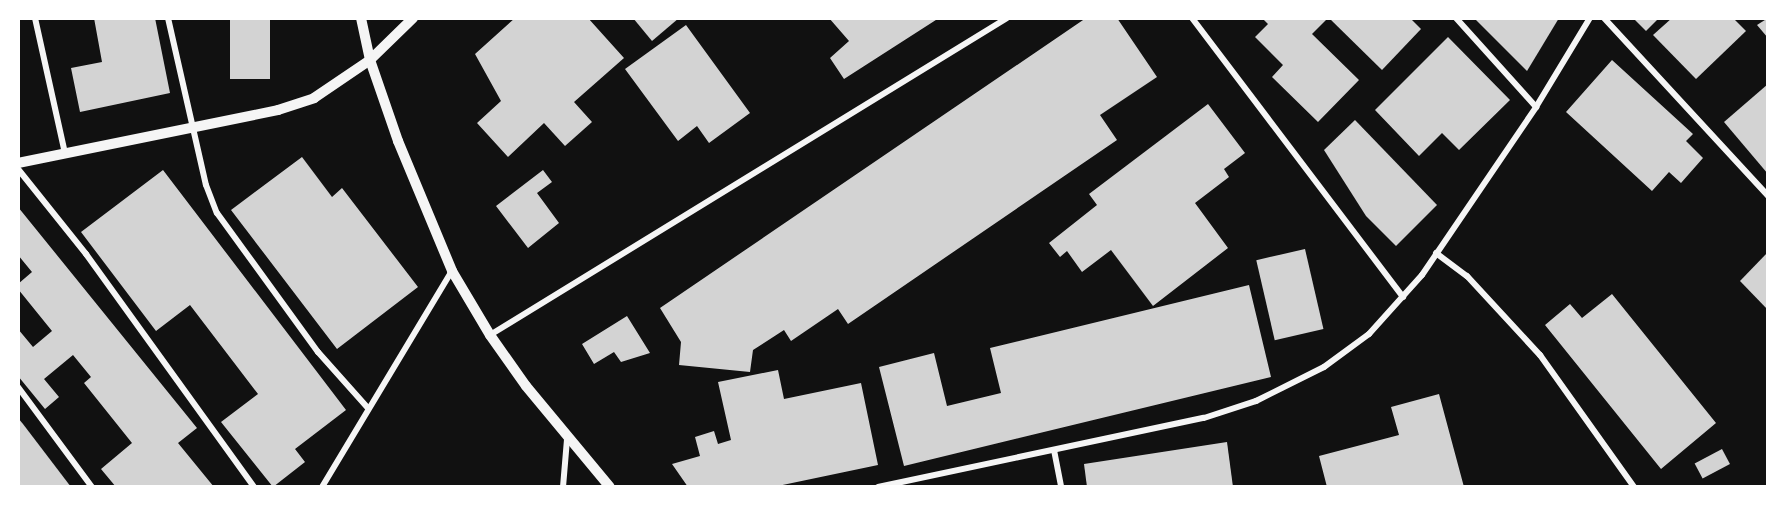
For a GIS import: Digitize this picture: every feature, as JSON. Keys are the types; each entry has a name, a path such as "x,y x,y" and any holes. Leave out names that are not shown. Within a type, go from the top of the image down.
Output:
{"street":[{"path":"35,18 65,153"},
{"path":"168,18 192,128 217,213 318,352 368,407"},
{"path":"361,18 369,60 420,197 452,271 490,335 567,439 610,487"},
{"path":"18,163 278,110 314,98 369,60 413,18"},
{"path":"490,335 1006,18"},
{"path":"1192,18 1403,297"},
{"path":"1456,18 1536,107"},
{"path":"878,487 1204,418 1256,401 1324,367 1369,334 1403,297 1436,253 1536,107 1590,18"},
{"path":"1604,18 1768,196"},
{"path":"18,170 86,254 254,487"},
{"path":"1436,253 1467,276 1540,355 1634,487"},
{"path":"322,487 368,407 452,271"},
{"path":"18,387 92,487"},
{"path":"563,487 567,439"},
{"path":"1054,450 1061,487"}],"building":[{"path":"94,18 155,18 170,93 80,112 71,68 102,62"},
{"path":"230,18 270,18 270,79 230,79"},
{"path":"515,18 588,18 624,58 574,102 592,122 565,146 544,123 508,157 477,123 501,101 475,54"},
{"path":"633,18 679,18 652,41"},
{"path":"829,18 939,18 844,79 830,58 849,41"},
{"path":"1086,18 1117,18 1157,77 1100,115 1117,140 848,324 838,309 791,341 784,330 753,350 750,372 679,365 681,342 660,308"},
{"path":"1262,18 1328,18 1312,34 1359,80 1318,122 1272,77 1283,65 1255,37 1268,24"},
{"path":"1329,18 1410,18 1421,29 1382,70"},
{"path":"1474,18 1559,18 1527,71"},
{"path":"1633,18 1659,18 1646,31"},
{"path":"1672,18 1733,18 1746,31 1696,79 1653,35"},
{"path":"1768,18 1768,38 1757,25"},
{"path":"686,25 750,113 709,143 697,126 678,141 625,69"},
{"path":"1448,37 1510,100 1459,150 1442,133 1419,156 1375,110"},
{"path":"1612,60 1693,134 1686,141 1703,158 1681,183 1669,172 1652,191 1566,112"},
{"path":"1768,84 1768,174 1724,122"},
{"path":"1208,104 1245,153 1224,169 1229,177 1195,203 1228,248 1153,306 1111,250 1082,272 1067,251 1060,257 1049,243 1097,205 1089,194"},
{"path":"1355,120 1437,205 1396,246 1366,216 1324,150"},
{"path":"302,157 332,197 342,188 418,287 337,349 231,210"},
{"path":"163,170 346,410 295,449 305,462 273,487 221,422 258,394 190,305 156,331 81,232"},
{"path":"543,170 552,182 537,193 559,223 528,248 496,206"},
{"path":"18,207 197,428 178,443 214,487 116,487 101,469 132,443 84,383 91,377 73,355 44,379 59,397 45,409 18,376 18,329 33,347 52,331 18,289 18,284 32,272 18,255"},
{"path":"1305,249 1323,329 1275,340 1256,260"},
{"path":"1768,252 1768,310 1740,281"},
{"path":"1249,285 1271,377 904,466 879,367 934,353 947,406 1001,393 990,348"},
{"path":"1612,294 1716,423 1661,469 1545,325 1570,304 1582,318"},
{"path":"627,316 650,353 621,362 614,352 594,364 582,344"},
{"path":"778,370 784,399 861,383 878,465 773,487 688,487 672,464 700,456 695,437 714,431 718,444 731,440 718,382"},
{"path":"1439,394 1464,487 1327,487 1319,456 1399,435 1391,407"},
{"path":"18,418 23,424 71,487 18,487"},
{"path":"1227,442 1233,487 1087,487 1084,464"},
{"path":"1722,449 1730,464 1703,479 1695,464"}]}
